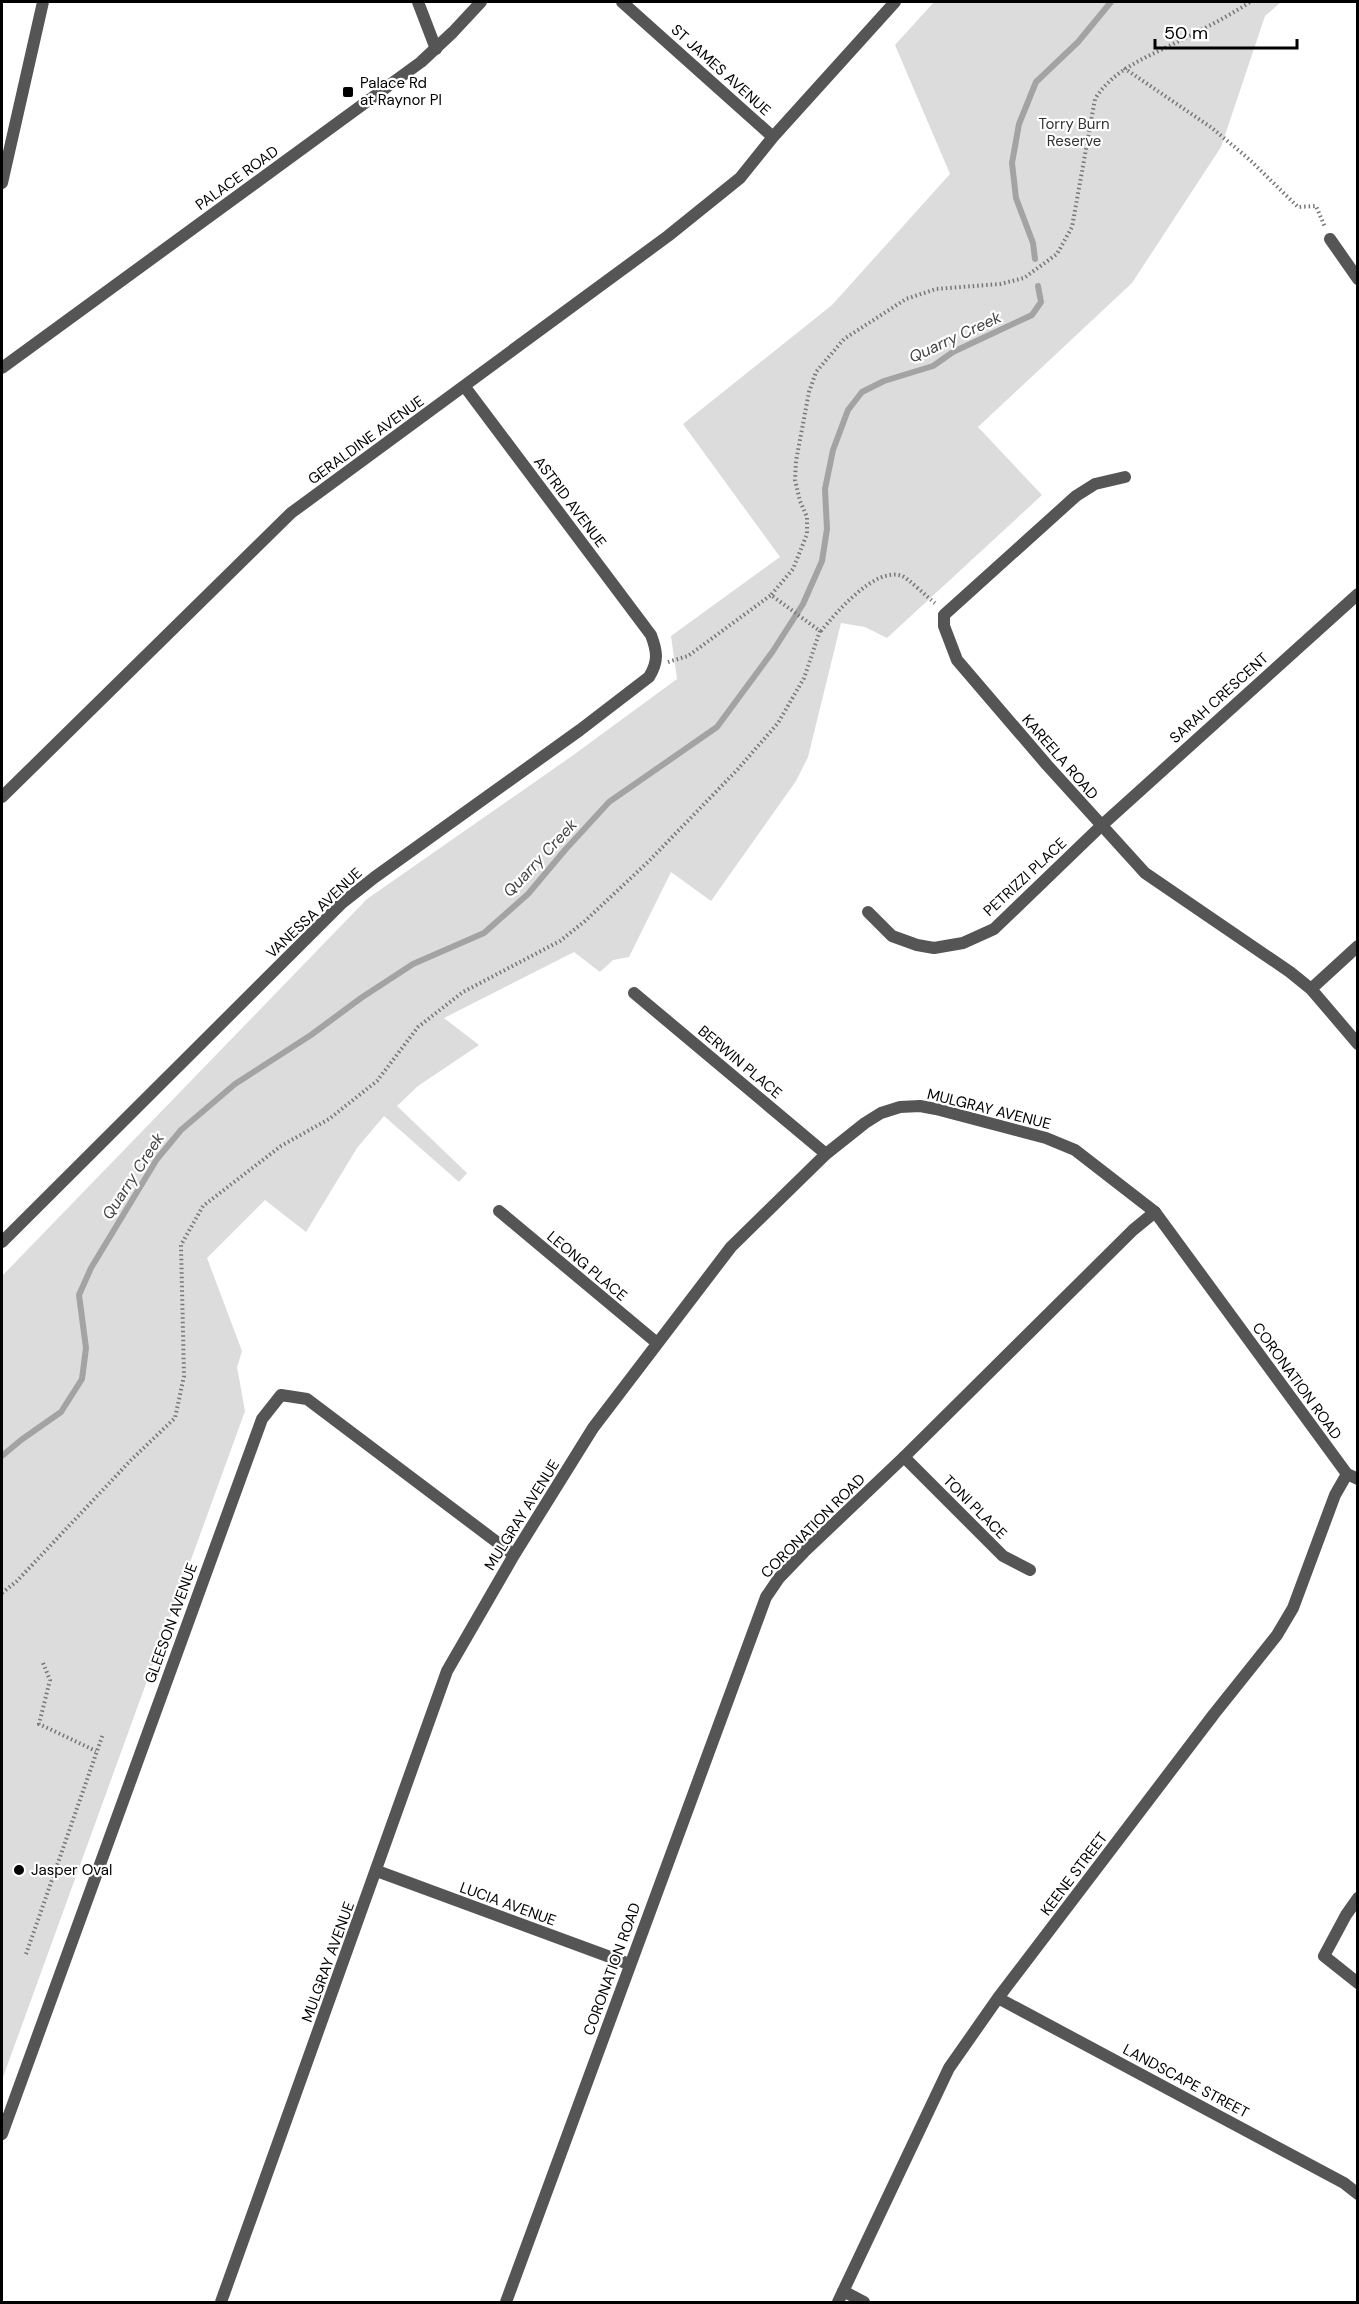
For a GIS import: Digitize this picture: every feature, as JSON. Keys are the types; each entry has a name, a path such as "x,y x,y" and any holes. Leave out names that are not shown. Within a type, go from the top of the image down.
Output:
{"street":[{"path":"2,183 43,2"},
{"path":"418,2 436,49"},
{"name":"PALACE ROAD","path":"2,368 308,146 436,49 481,2"},
{"name":"ST JAMES AVENUE","path":"622,2 774,137"},
{"name":"GERALDINE AVENUE","path":"2,797 291,513 668,236 740,178 895,2"},
{"path":"1330,239 1358,279"},
{"name":"ASTRID AVENUE","path":"465,387 651,635 656,650 656,666"},
{"path":"944,615 1076,496 1095,484 1125,477"},
{"name":"SARAH CRESCENT","path":"1101,825 1358,594"},
{"name":"KAREELA ROAD","path":"944,615 944,626 957,660 1145,873 1290,972 1311,989 1358,1044"},
{"name":"VANESSA AVENUE","path":"2,1242 342,903 580,730 649,676 656,666"},
{"name":"PETRIZZI PLACE","path":"868,912 892,936 917,945 934,948 963,944 994,929 1101,825"},
{"path":"1311,989 1358,946"},
{"name":"BERWIN PLACE","path":"634,993 826,1154"},
{"name":"MULGRAY AVENUE","path":"221,2302 447,1671 514,1555 593,1428 731,1248 826,1154 880,1113 900,1107 920,1106 936,1109 1046,1138 1075,1150 1155,1212"},
{"name":"LEONG PLACE","path":"499,1211 657,1343"},
{"name":"CORONATION ROAD","path":"506,2302 766,1597 779,1578 1105,1258 1155,1212 1352,1476"},
{"name":"GLEESON AVENUE","path":"2,2134 262,1419 281,1395 307,1399 514,1555"},
{"name":"TONI PLACE","path":"904,1457 1003,1556 1030,1570"},
{"name":"KEENE STREET","path":"840,2297 949,2068 998,1998 1214,1714 1277,1635 1293,1608 1335,1495 1352,1476"},
{"name":"LUCIA AVENUE","path":"377,1870 629,1964"},
{"path":"1358,1898 1324,1956 1358,1983"},
{"name":"LANDSCAPE STREET","path":"998,1998 1344,2183 1358,2194"},
{"path":"840,2297 864,2302"}],"path":[{"path":"656,666 688,656 771,595 793,569 807,534 807,517 795,480 795,460 809,392 816,372 844,339 906,299 936,289 1000,284 1024,278 1057,254 1072,227 1095,99 1102,87 1124,68 1250,2"},
{"path":"1124,68 1212,128 1250,160 1298,207 1316,206 1330,239"},
{"path":"2,1593 175,1418 184,1376 181,1245 203,1206 281,1146 329,1119 376,1081 418,1027 463,992 560,941 585,921 738,769 778,723 804,678 820,632 863,588 887,575 903,576 936,604 944,615"},
{"path":"771,595 820,632"},
{"path":"43,1663 50,1680 39,1724 96,1751"},
{"path":"26,1954 103,1734"}],"green space":[{"name":"Torry Burn Reserve","path":"934,2 1281,2 1265,16 1221,147 1132,283 978,427 1042,495 887,638 865,627 841,623 808,757 796,781 711,901 671,872 629,957 613,960 600,972 574,952 444,1018 479,1045 418,1086 397,1106 467,1173 459,1182 384,1116 357,1148 306,1232 265,1200 207,1258 242,1351 237,1367 245,1411 2,2080 2,1276 367,899 572,756 677,679 671,636 780,557 683,424 832,305 950,174 895,45"}],"waterway":[{"name":"Quarry Creek","path":"1035,259 1033,243 1016,198 1012,163 1019,124 1036,82 1078,42 1111,2"},
{"name":"Quarry Creek","path":"2,1456 61,1412 82,1379 86,1348 79,1295 91,1268 157,1159 181,1130 235,1084 311,1035 361,998 413,964 484,933 528,894 609,802 717,727 773,651 803,604 822,561 827,529 825,489 833,450 848,410 862,392 884,381 933,366 953,352 1032,315 1041,302 1038,286"}],"place":[{"name":"Palace Rd at Raynor Pl","path":"348,92"},
{"name":"Jasper Oval","path":"19,1870"}]}
